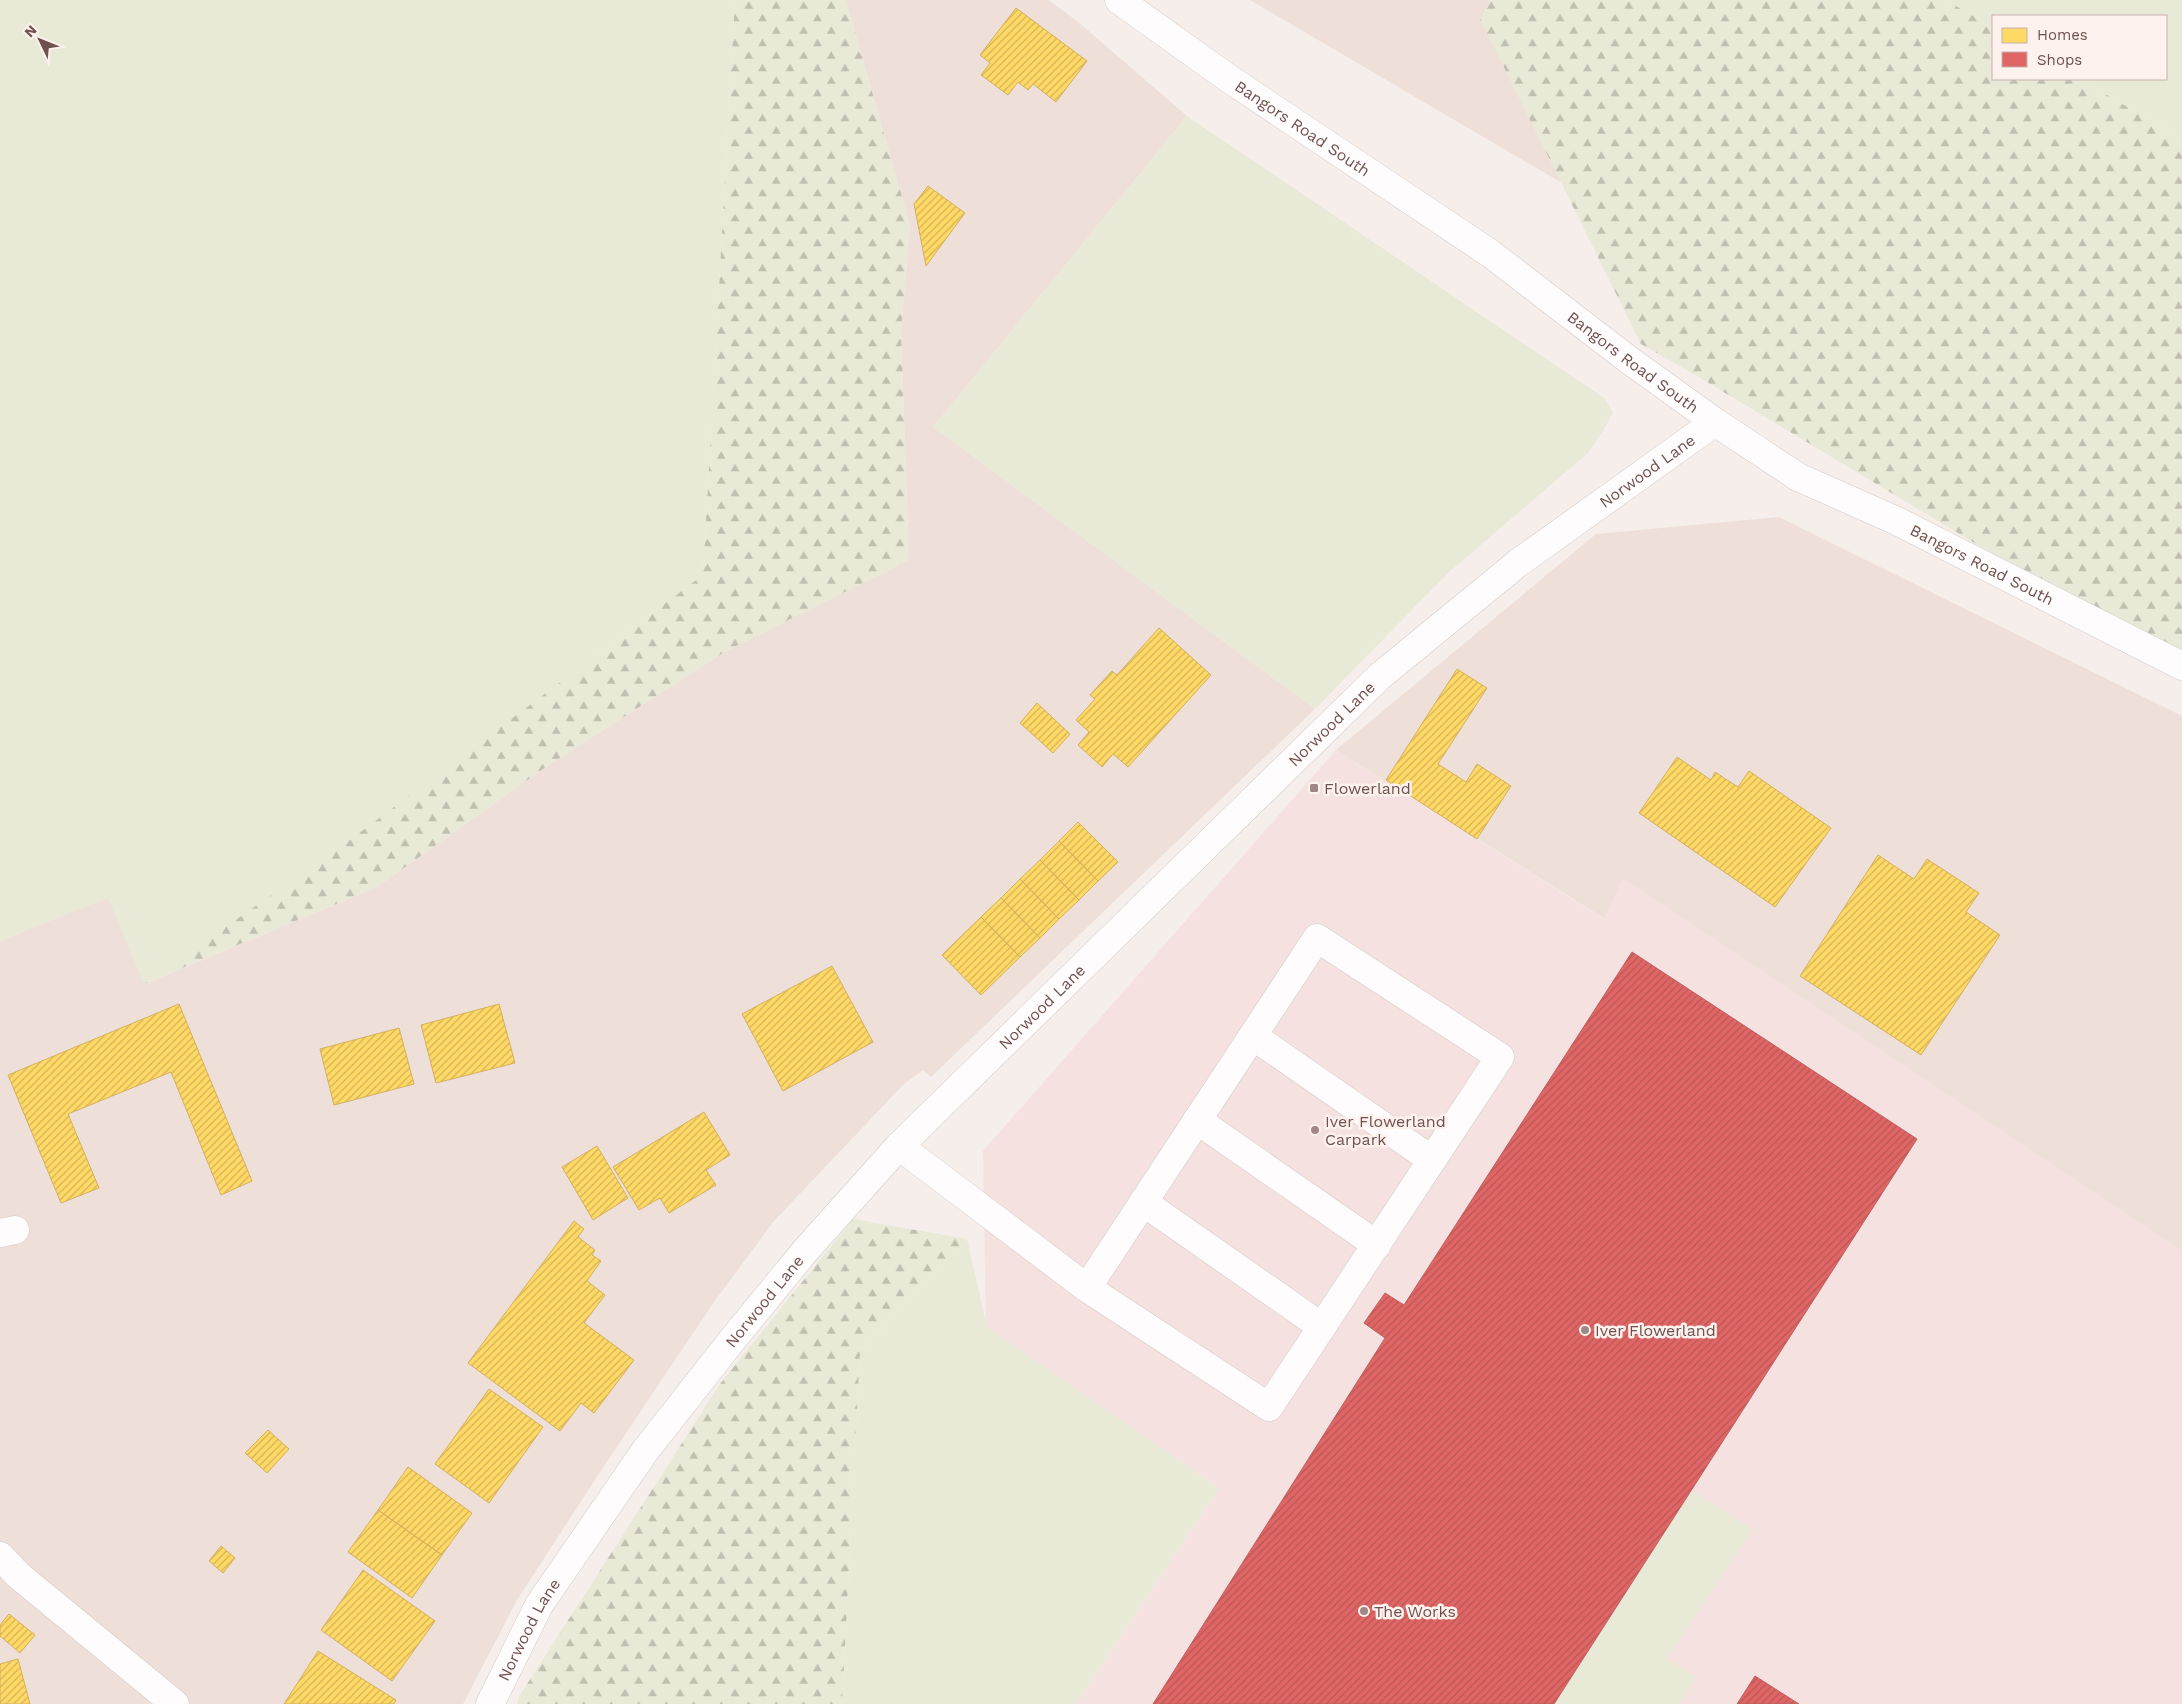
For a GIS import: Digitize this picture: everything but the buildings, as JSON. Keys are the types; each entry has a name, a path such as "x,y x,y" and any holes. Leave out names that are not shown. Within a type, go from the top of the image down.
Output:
{"street":[{"name":"Bangors Road South","path":"1118,0 1228,78 1491,254 1629,360 1715,422 1798,477 1897,521 2182,666"},
{"name":"Norwood Lane","path":"490,1704 539,1605 645,1451 798,1259 899,1146 1380,676 1518,563 1715,422"},
{"path":"899,1146 1087,1288 1269,1407 1500,1057 1318,938 1087,1288"},
{"path":"1253,1036 1432,1160"},
{"path":"1197,1120 1376,1245"},
{"path":"1143,1202 1322,1327"},
{"path":"0,1556 18,1574 175,1704"}],"shaded area":[{"path":"846,0 1049,0 1077,21 1187,116 933,427 1315,709 931,1077 923,1070 904,1084 774,1221 714,1302 517,1600 463,1704 0,1704 0,941 108,897 145,984 377,887 543,769 726,651 909,560 901,331 910,225"},
{"path":"1250,0 1864,0 1666,244"},
{"path":"1779,517 2182,716 2182,1251 1623,879 1605,919 1336,750 1596,534"},
{"path":"1336,750 1604,919 1623,878 2182,1251 2182,1704 1076,1704 1219,1488 986,1327 983,1151"}],"green space":[{"path":"0,0 735,0 703,575 178,970 144,984 108,898 0,941"},
{"path":"735,0 846,0 910,225 901,331 909,560 726,651 543,769 377,887 144,984 346,843 703,575"},
{"path":"1490,0 1946,0 1992,27 1992,80 2082,80 2182,139 2182,665 2149,648 1641,344 1480,19"},
{"path":"1946,0 2182,0 2182,139 2082,80 2167,80 2167,15 1992,15 1992,27"},
{"path":"1187,116 1604,398 1613,413 1588,453 1448,573 1315,709 933,427"},
{"path":"853,1219 967,1239 860,1351 842,1704 517,1704 520,1695 720,1384"},
{"path":"967,1239 987,1327 1219,1488 1076,1704 842,1704 860,1351"},
{"path":"1692,1491 1753,1529 1667,1659 1696,1676 1679,1704 1554,1704"}],"place":[{"name":"Flowerland","path":"1314,788"},
{"name":"Iver Flowerland Carpark","path":"1315,1130"},
{"name":"Iver Flowerland","path":"1585,1330"},
{"name":"The Works","path":"1364,1611"}]}
